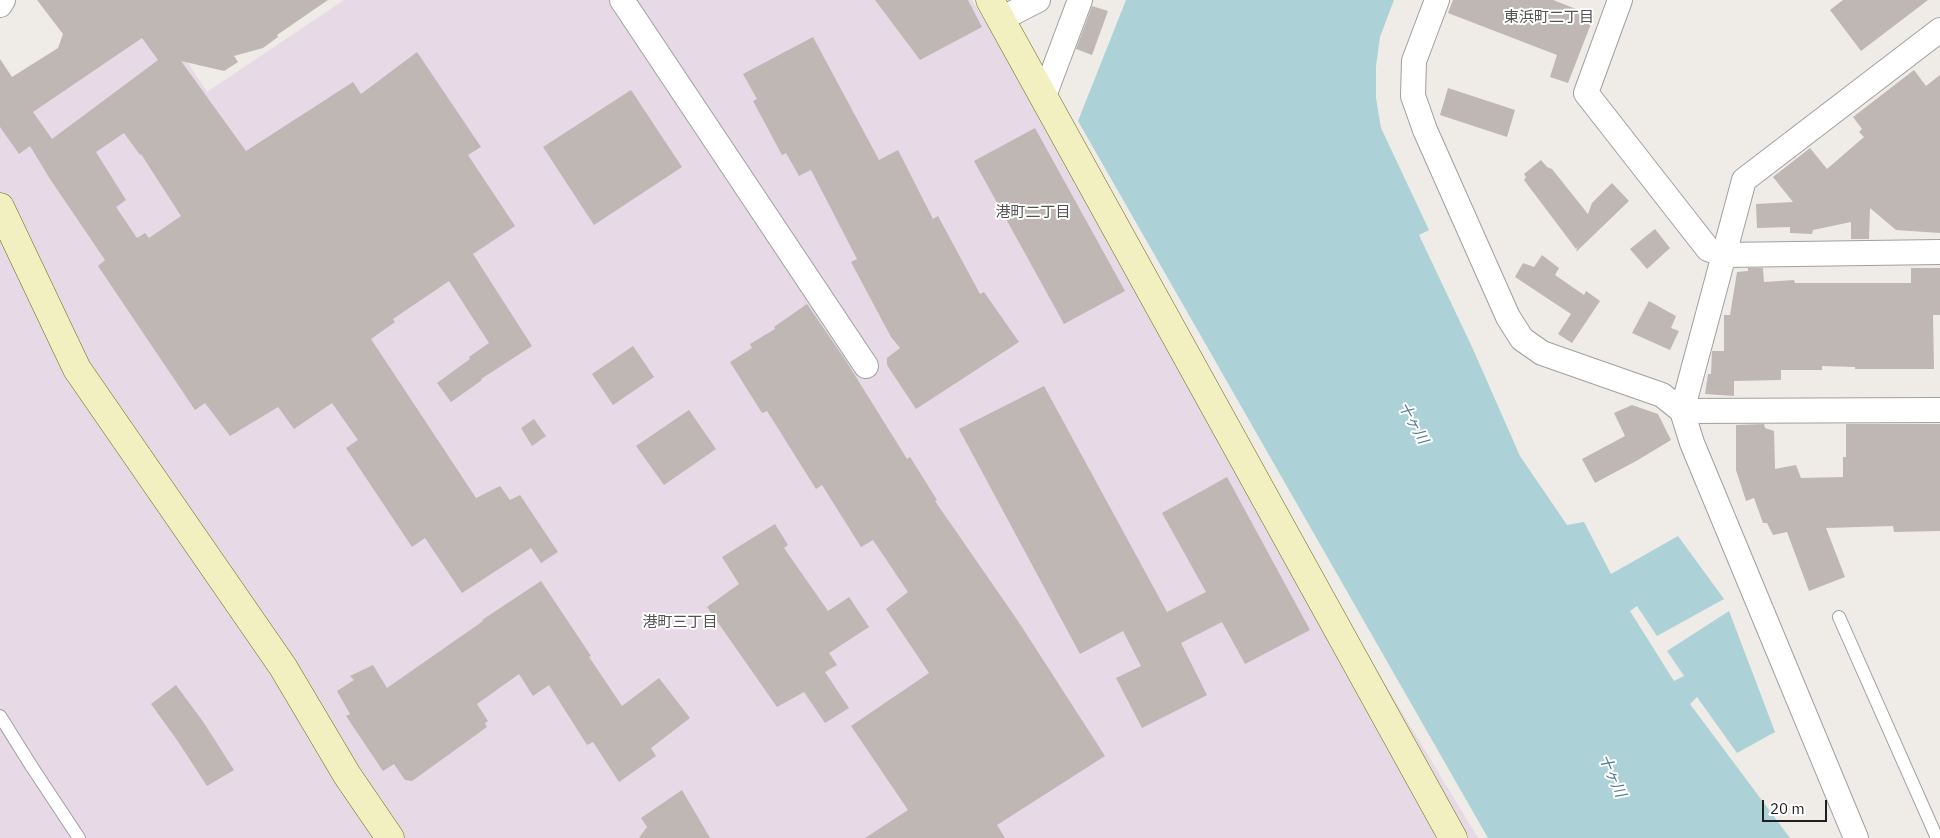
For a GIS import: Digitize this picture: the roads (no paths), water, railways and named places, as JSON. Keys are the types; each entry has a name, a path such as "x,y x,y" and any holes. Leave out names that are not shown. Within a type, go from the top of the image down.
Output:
{"street":[{"path":"0,5 3,0"},
{"path":"622,0 866,366"},
{"path":"1038,0 996,10 1453,838"},
{"path":"1044,96 1080,0"},
{"path":"1436,0 1414,61 1413,96 1425,130 1508,317 1522,339 1542,353 1662,395 1682,410 1940,410"},
{"path":"1620,0 1586,93 1708,249 1724,255 1940,252"},
{"path":"1856,838 1696,452 1682,410 1744,180 1940,30"},
{"path":"0,207 77,369 283,667 347,775 390,838"}],"lane":[{"path":"1839,617 1937,838"},
{"path":"0,716 79,838"}],"water":[{"name":"十ヶ川","path":"1126,0 1394,0 1380,37 1376,66 1376,98 1381,128 1429,230 1419,235 1472,347 1520,456 1567,525 1584,522 1611,574 1678,536 1724,599 1657,636 1637,606 1630,611 1674,681 1684,676 1667,651 1729,611 1775,732 1737,753 1697,697 1690,704 1790,838 1488,838 1078,121"}],"district":[{"name":"東浜町二丁目","path":"1549,18"},
{"name":"港町二丁目","path":"1033,213"},
{"name":"港町三丁目","path":"680,623"}]}
